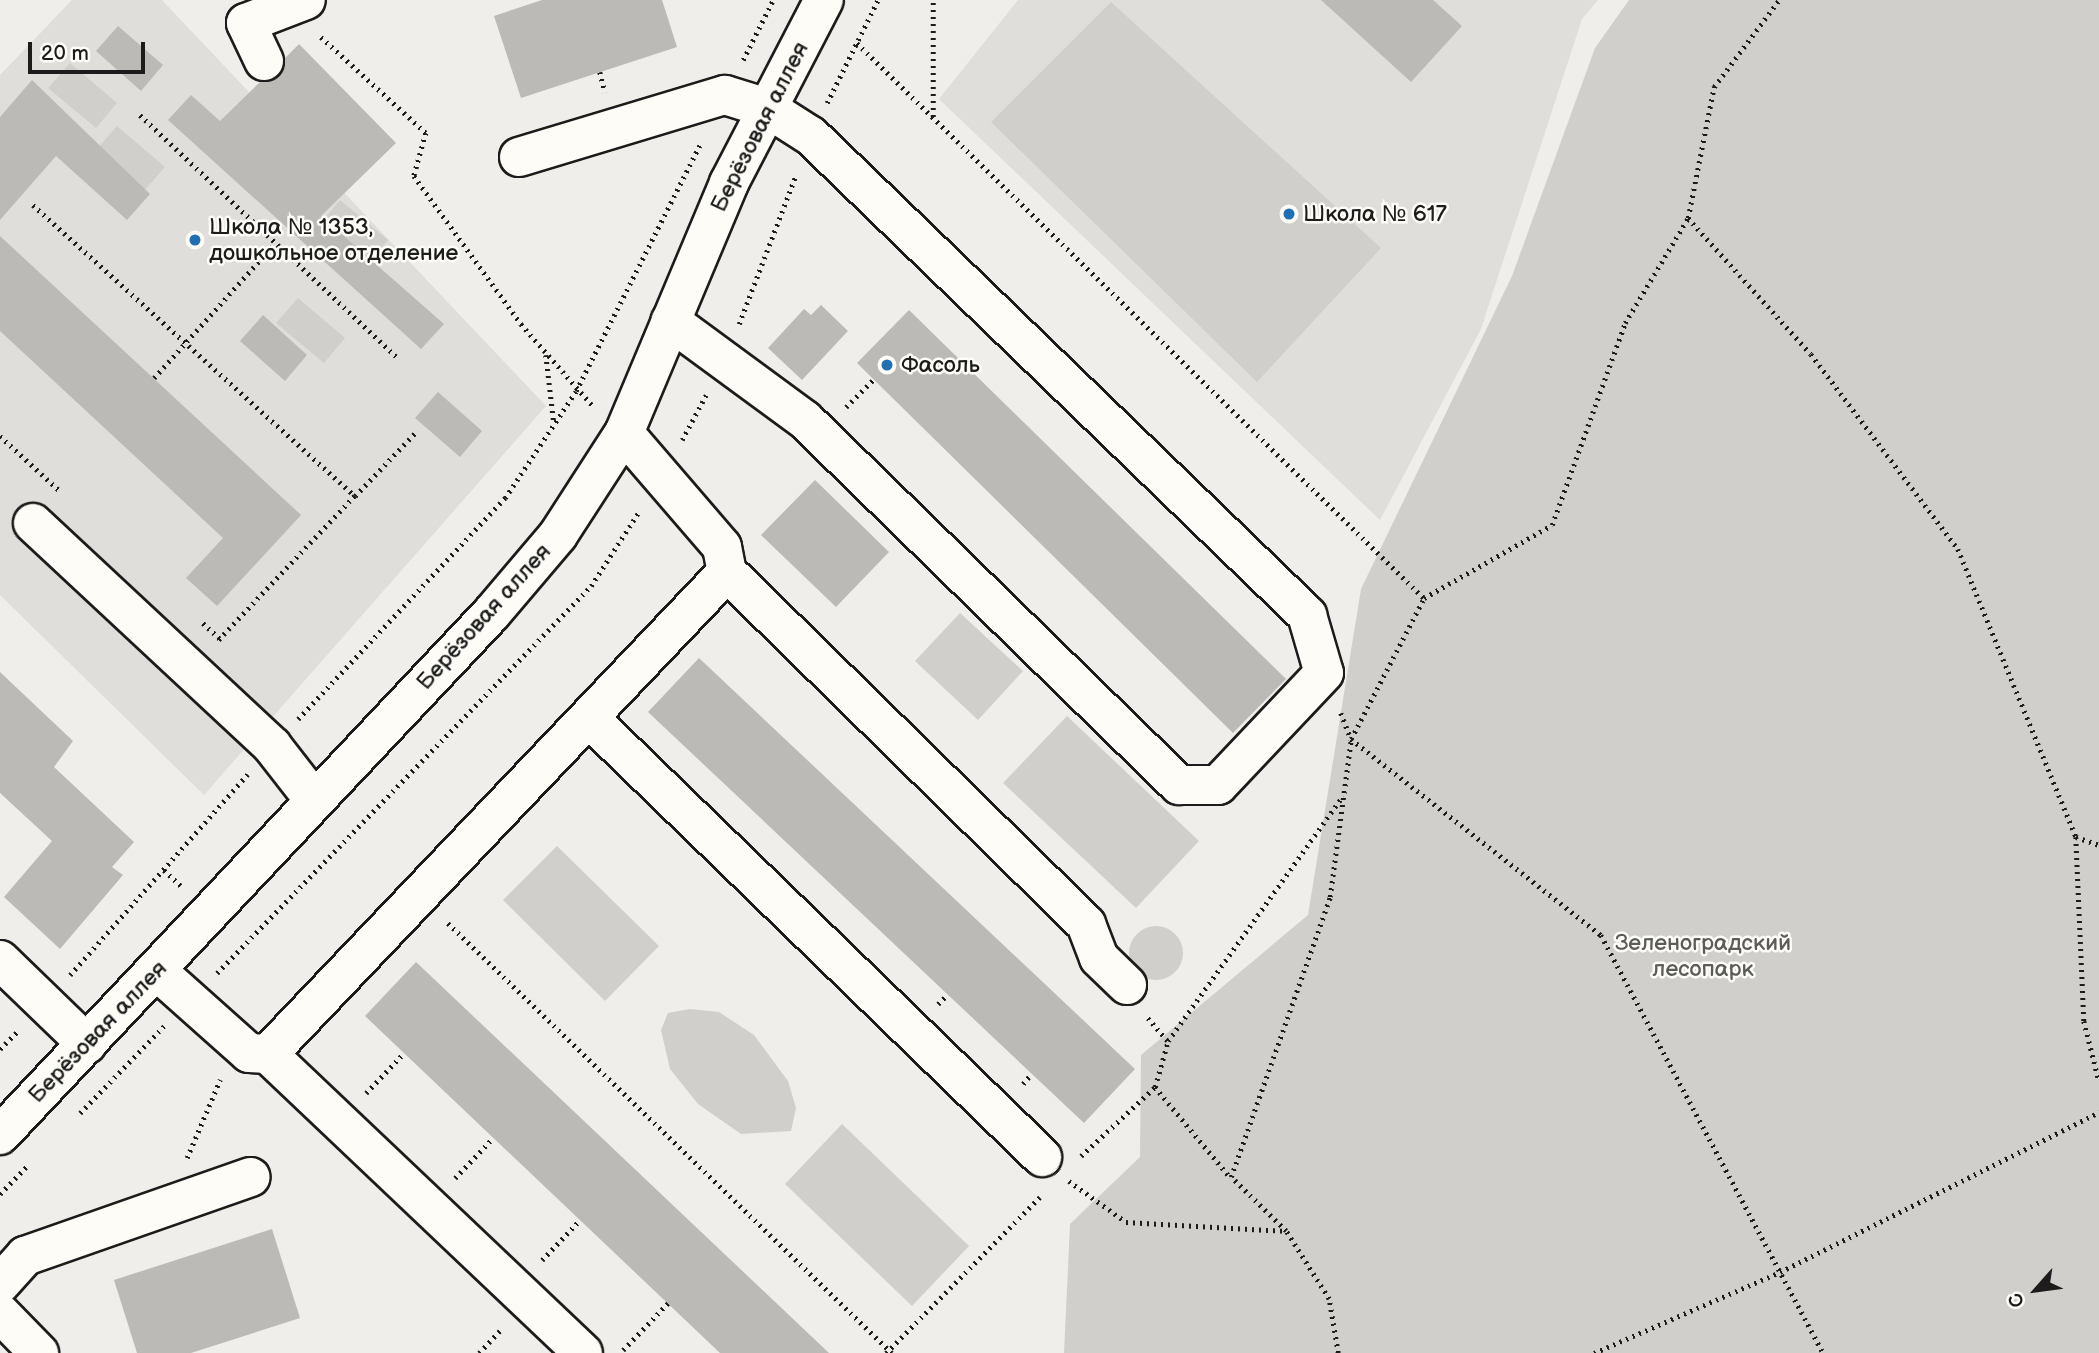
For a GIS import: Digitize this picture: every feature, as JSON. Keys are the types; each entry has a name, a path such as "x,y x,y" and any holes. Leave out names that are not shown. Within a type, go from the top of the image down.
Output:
{"street":[{"name":"Берёзовая аллея","path":"0,1135 491,614 558,535 624,433 670,321 766,108 824,0"},
{"path":"264,61 246,23 297,3"},
{"path":"519,157 725,95 766,108 811,136 1307,615 1324,673 1218,785 1180,785 812,427 670,321"},
{"path":"624,433 722,547 727,572 1086,924 1099,958 1127,985"},
{"path":"33,523 272,746 314,800"},
{"path":"258,1054 421,897 727,572"},
{"path":"590,718 1052,1166"},
{"path":"0,960 43,1005 88,1044"},
{"path":"157,971 339,1122 583,1353"},
{"path":"0,1284 24,1256 251,1177"},
{"path":"0,1313 39,1353"}],"path":[{"path":"0,1049 43,1005 272,746 505,498 576,391 773,0"},
{"path":"933,0 933,118"},
{"path":"1231,1178 1330,897 1351,739 1424,598 1552,525 1625,323 1688,218 1714,86 1779,0"},
{"path":"297,3 426,133 414,176 545,354 576,391"},
{"path":"857,43 1424,598"},
{"path":"140,115 397,358"},
{"path":"33,205 355,496"},
{"path":"1688,218 1811,354 1958,549 2076,837 2084,1021 2099,1082"},
{"path":"154,378 275,243"},
{"path":"545,354 554,424"},
{"path":"191,670 416,432"},
{"path":"1324,673 1351,739 1601,935 1823,1353"},
{"path":"421,897 889,1352 1052,1166 1155,1087 1168,1041 1344,795"},
{"path":"2076,837 2099,845"},
{"path":"164,870 189,894"},
{"path":"1157,1028 1168,1041"},
{"path":"339,1122 404,1053"},
{"path":"170,1205 214,1087 258,1054"},
{"path":"1155,1087 1231,1178 1286,1231 1329,1298 1339,1353"},
{"path":"1594,1353 1780,1272 2099,1112"},
{"path":"428,1206 493,1138"},
{"path":"1052,1166 1126,1222 1286,1231"},
{"path":"515,1289 580,1220"},
{"path":"620,1353 668,1303"}],"shaded area":[{"name":"Школа № 1353, дошкольное отделение","path":"72,0 162,0 546,406 204,795 0,595 0,75"},
{"name":"Школа № 617","path":"1018,0 1598,0 1582,19 1481,329 1380,520 939,99"}],"green space":[{"name":"Зеленоградский лесопарк","path":"1629,0 2099,0 2099,1353 1064,1353 1070,1224 1140,1157 1141,1055 1308,915 1361,589 1512,276 1595,48"},
{"path":"1111,2 1381,248 1257,382 991,122"},
{"path":"70,63 117,103 96,128 48,88"},
{"path":"117,126 165,167 143,192 95,151"},
{"path":"340,200 388,240 366,266 319,225"},
{"path":"298,298 345,338 324,363 276,323"},
{"path":"960,613 1023,671 978,720 915,661"},
{"path":"1067,716 1199,841 1136,908 1003,783"},
{"path":"557,846 659,946 605,1001 503,900"},
{"path":"1156,926 1175,934 1183,953 1175,972 1156,980 1137,972 1129,953 1137,934"},
{"path":"690,1009 719,1012 754,1035 788,1081 796,1108 791,1131 741,1134 698,1104 670,1069 661,1030 668,1013"},
{"path":"842,1124 969,1246 912,1306 785,1184"}],"building":[{"path":"542,0 662,0 677,47 521,98 494,16"},
{"path":"1321,0 1433,0 1462,26 1411,82"},
{"path":"118,26 163,65 141,91 96,51"},
{"path":"299,44 396,143 321,216 444,324 421,349 168,120 191,95 220,121 260,82 282,74 285,58"},
{"path":"32,80 150,194 127,220 56,156 0,220 0,117"},
{"path":"0,236 301,515 217,606 186,578 223,538 0,331"},
{"path":"821,305 848,331 802,380 768,348 804,309 811,315"},
{"path":"909,310 1286,679 1233,733 857,363"},
{"path":"263,315 307,355 285,381 240,341"},
{"path":"438,392 482,431 460,457 415,418"},
{"path":"815,480 889,552 836,607 761,535"},
{"path":"699,658 1135,1069 1084,1123 648,712"},
{"path":"0,672 73,741 54,767 134,842 112,867 123,875 60,949 4,897 52,841 0,793"},
{"path":"416,962 829,1353 720,1353 365,1016"},
{"path":"272,1229 300,1318 191,1353 137,1353 114,1280"}],"place":[{"name":"Школа № 617","path":"1289,214"},
{"name":"Школа № 1353, дошкольное отделение","path":"195,240"},
{"name":"Фасоль","path":"887,365"}]}
